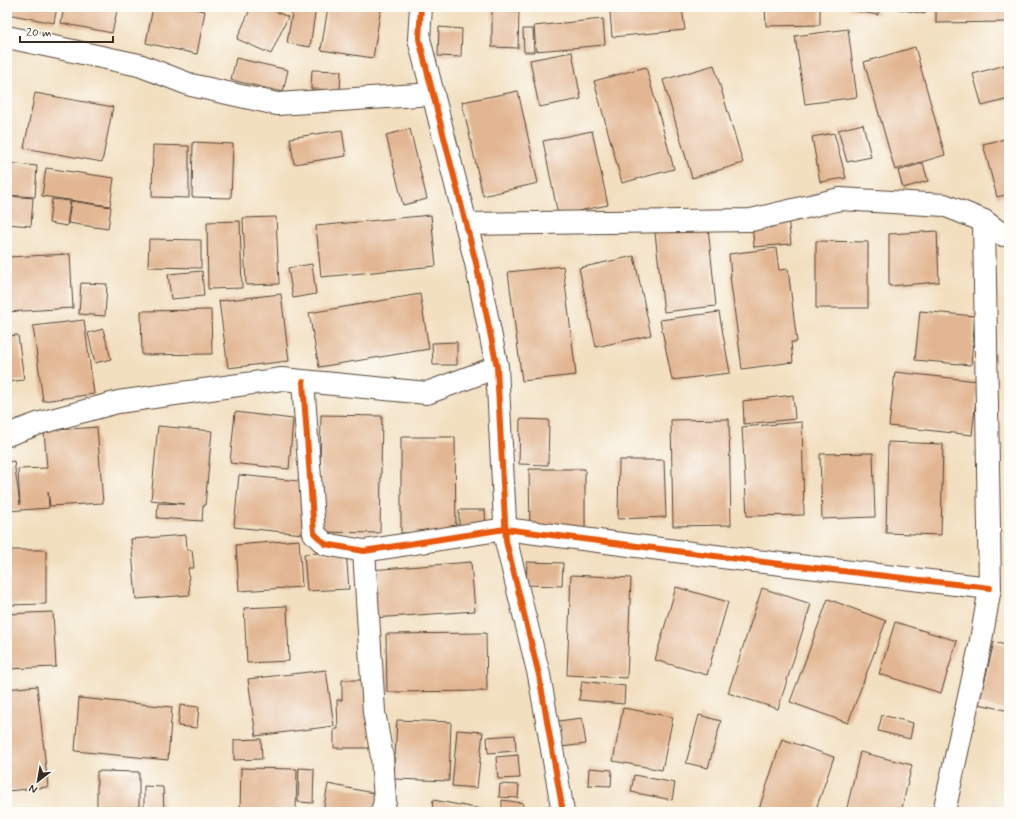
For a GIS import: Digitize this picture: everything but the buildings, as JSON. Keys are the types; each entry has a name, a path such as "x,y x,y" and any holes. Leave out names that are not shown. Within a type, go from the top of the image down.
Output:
{"street":[{"path":"422,7 419,39 476,263 497,367 506,541 539,675 563,812"},
{"path":"7,37 139,65 191,85 277,104 433,94"},
{"path":"466,224 751,220 840,199 944,205 984,221 1003,235 1009,234"},
{"path":"944,812 980,646 990,588 984,221"},
{"path":"7,435 40,423 118,402 282,379 427,392 497,367"},
{"path":"303,382 314,533 325,544 364,551 505,529 738,559 990,588"},
{"path":"364,551 374,712 382,757 385,801 382,812"}],"cycle path":[{"path":"421,7 419,39 476,263 497,367 506,541 539,675 563,812"},
{"path":"303,382 314,533 325,544 364,551 505,529 738,559 990,588"}]}
